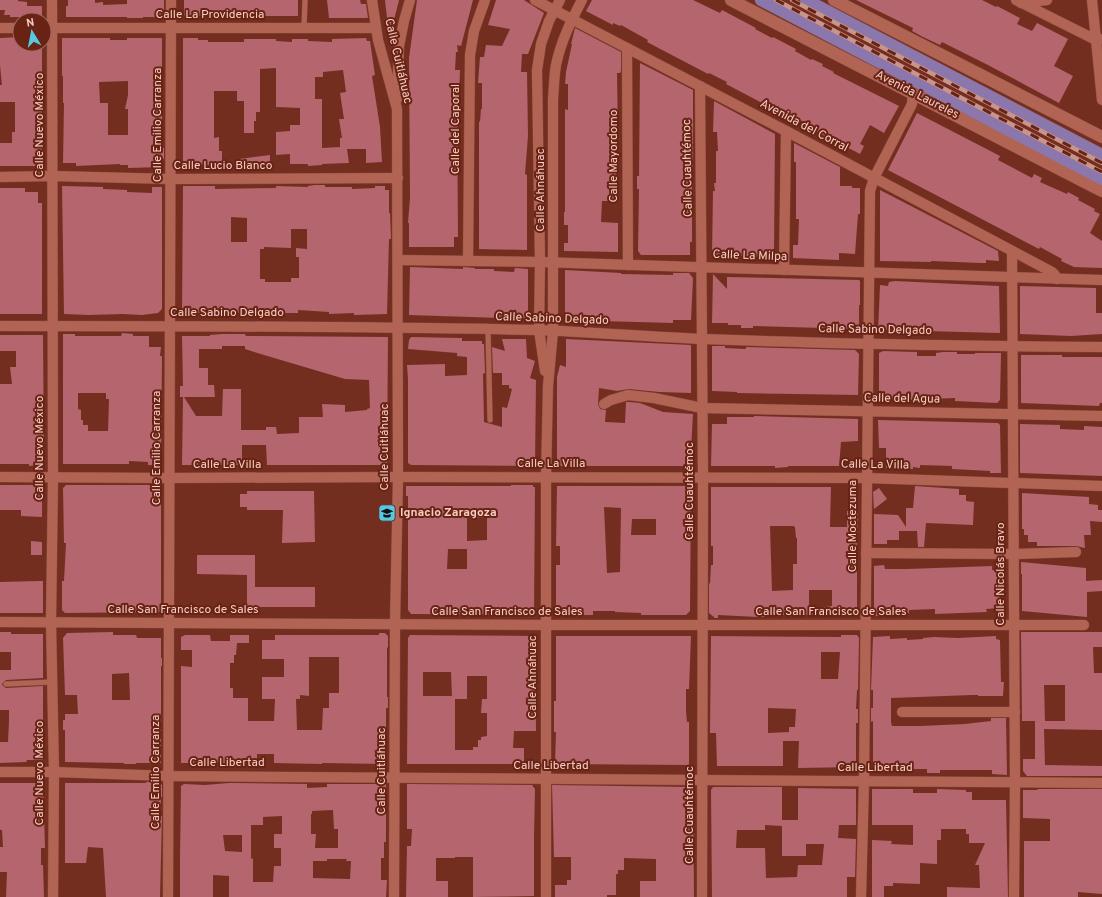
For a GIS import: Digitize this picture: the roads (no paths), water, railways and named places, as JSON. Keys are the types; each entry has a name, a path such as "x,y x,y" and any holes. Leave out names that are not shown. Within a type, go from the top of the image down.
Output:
{"main road":[{"name":"Avenida Laureles","path":"731,0 1102,191"},
{"name":"Avenida Laureles","path":"761,0 1102,179"},
{"path":"806,0 1102,155"},
{"path":"837,1 1102,137"}],"street":[{"name":"Calle Nuevo México","path":"50,12 52,0"},
{"name":"Calle Emilio Carranza","path":"168,897 171,0"},
{"name":"Calle Cuitláhuac","path":"372,0 378,40 397,108 399,327 395,624 394,897"},
{"path":"397,108 399,46 410,0"},
{"name":"Calle del Caporal","path":"468,261 470,55 474,31 485,0"},
{"name":"Avenida del Corral","path":"536,0 1052,272 1057,279"},
{"name":"Calle Ahnáhuac","path":"548,386 539,330 540,262 537,70 541,44 549,20 560,0"},
{"name":"Calle Ahnáhuac","path":"546,897 546,477 548,386 553,331 553,99 556,65 565,34 582,0"},
{"path":"1018,1 1047,0"},
{"path":"1092,0 1099,39 1102,100"},
{"path":"1018,1 1099,39"},
{"path":"0,28 12,28"},
{"name":"Calle La Providencia","path":"52,28 376,28"},
{"name":"Calle Mayordomo","path":"627,48 628,265"},
{"name":"Calle Nuevo México","path":"49,52 53,176 53,477 51,622 54,772 53,897"},
{"name":"Calle Cuauhtémoc","path":"700,86 704,780 702,897"},
{"name":"Calle Moctezuma","path":"862,897 870,191 874,178 912,104 913,93"},
{"path":"784,270 786,131"},
{"name":"Calle Lucio Blanco","path":"0,177 53,176 171,179 398,178"},
{"name":"Calle Nicolás Bravo","path":"1012,252 1015,712 1014,897"},
{"name":"Calle La Milpa","path":"398,260 540,262 1102,280"},
{"name":"Calle Sabino Delgado","path":"0,326 170,325 399,327 539,330 702,339 1013,347 1102,347"},
{"name":"Calle del Agua","path":"604,404 611,400 628,395 654,398 702,408 1102,416"},
{"name":"Calle La Villa","path":"0,477 866,478 1102,486"},
{"path":"866,553 1014,554 1076,552"},
{"name":"Calle San Francisco de Sales","path":"0,622 1084,626"},
{"path":"902,712 1015,712"},
{"name":"Calle Libertad","path":"0,772 54,772 169,776 1102,783"}],"lane":[{"path":"304,28 305,0"},
{"path":"488,329 490,420"},
{"path":"6,684 52,682"}],"railway":[{"path":"776,0 1102,172"},
{"path":"792,0 1102,163"}],"place":[{"name":"Ignacio Zaragoza","path":"387,513"}]}
